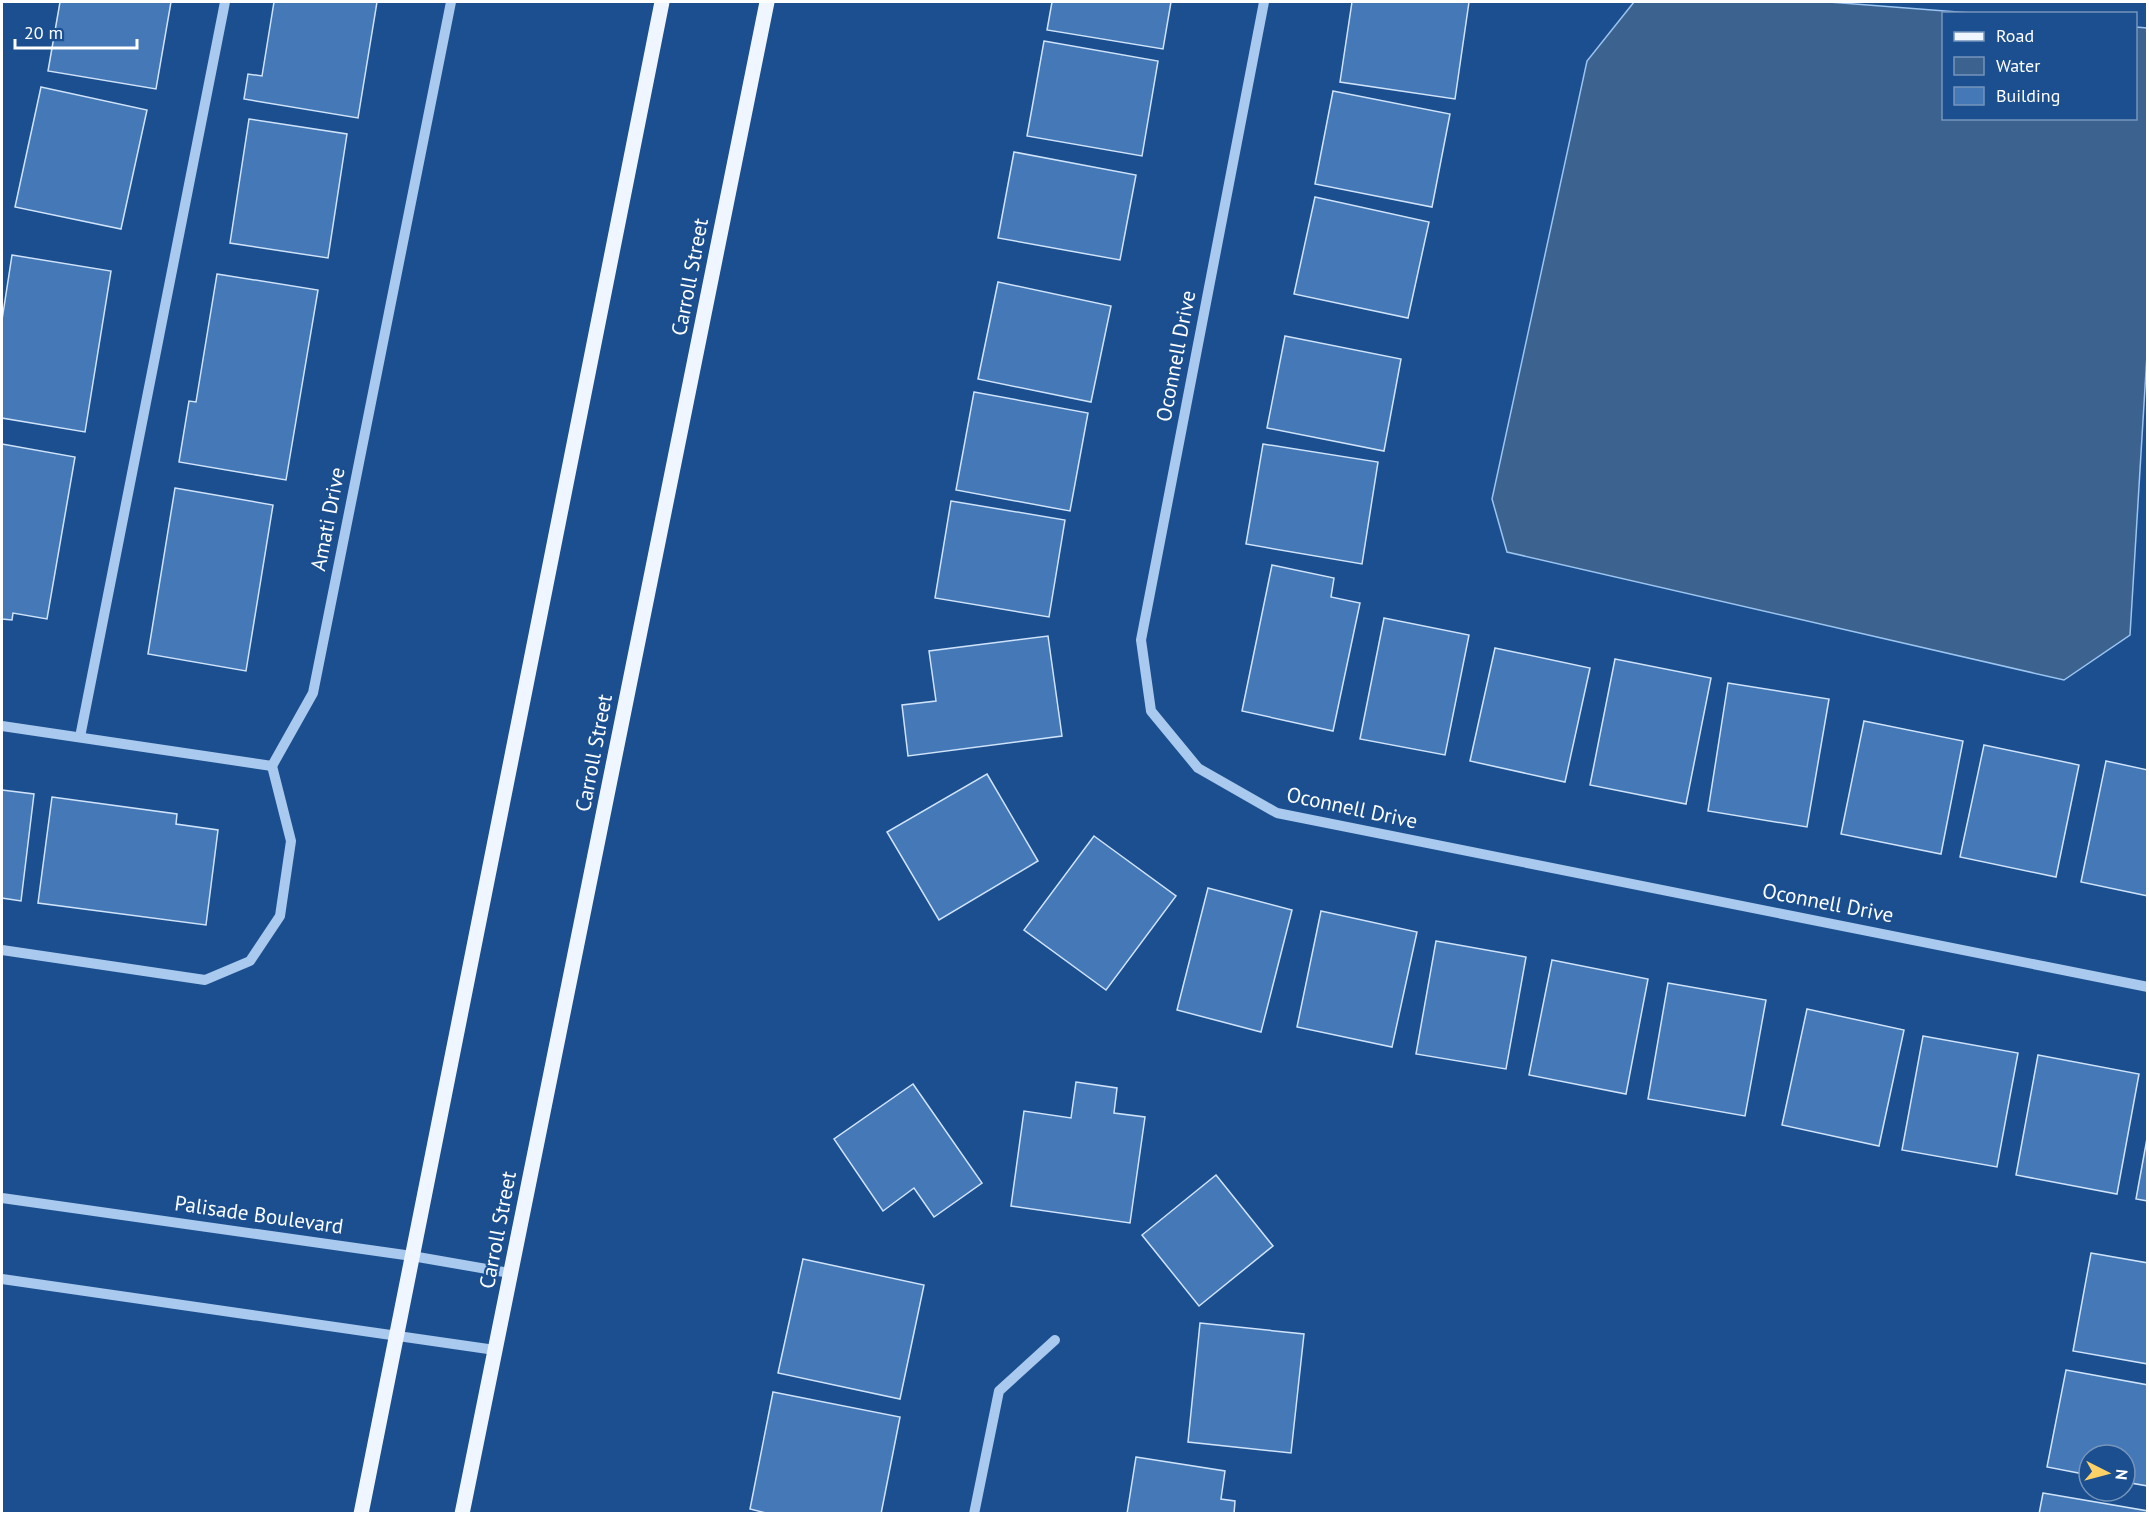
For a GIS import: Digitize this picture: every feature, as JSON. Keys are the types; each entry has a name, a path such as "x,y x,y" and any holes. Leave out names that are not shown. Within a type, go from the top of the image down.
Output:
{"main road":[{"path":"361,1514 662,2"},
{"name":"Carroll Street","path":"462,1514 767,2"}],"street":[{"path":"80,737 225,2"},
{"name":"Amati Drive","path":"272,766 313,693 451,2"},
{"name":"Oconnell Drive","path":"1264,2 1141,640 1151,711 1198,768 1277,813 2148,987"},
{"path":"2,726 272,766 291,842 280,915 250,961 205,980 2,950"},
{"name":"Palisade Boulevard","path":"2,1198 412,1256 510,1274"},
{"path":"2,1279 495,1350"},
{"path":"974,1514 999,1390 1055,1340"}],"water":[{"path":"1634,2 1829,2 1958,12 1942,12 1942,120 2137,120 2137,27 2147,28 2148,338 2130,635 2064,680 1507,552 1492,499 1587,61"}],"building":[{"path":"60,2 171,2 156,89 48,71"},
{"path":"274,2 377,2 358,118 244,99 248,74 262,76"},
{"path":"1052,2 1171,2 1163,49 1047,30"},
{"path":"1352,2 1469,2 1455,99 1340,82"},
{"path":"1044,41 1158,61 1142,156 1027,136"},
{"path":"41,87 147,110 121,229 15,207"},
{"path":"1333,91 1450,114 1432,207 1315,184"},
{"path":"249,119 347,134 328,258 230,243"},
{"path":"1014,152 1136,175 1120,260 998,238"},
{"path":"1315,197 1429,222 1408,318 1294,294"},
{"path":"12,255 111,271 85,432 2,418 2,320"},
{"path":"217,274 318,290 286,480 179,462 189,401 196,402"},
{"path":"998,282 1111,306 1091,402 978,379"},
{"path":"1285,336 1401,359 1384,451 1267,428"},
{"path":"974,392 1088,413 1070,511 956,490"},
{"path":"2,444 75,457 47,619 13,613 12,620 2,619"},
{"path":"1263,444 1378,462 1362,564 1246,544"},
{"path":"175,488 273,505 246,671 148,654"},
{"path":"951,501 1065,520 1049,617 935,598"},
{"path":"1272,565 1334,578 1331,597 1360,603 1333,731 1242,711"},
{"path":"1384,618 1469,635 1445,755 1360,739"},
{"path":"1048,636 1062,736 908,756 902,705 936,701 929,651"},
{"path":"1495,648 1590,668 1565,782 1470,761"},
{"path":"1615,659 1711,678 1686,804 1590,785"},
{"path":"1728,683 1829,699 1807,827 1708,811"},
{"path":"1864,721 1963,741 1941,854 1841,834"},
{"path":"1984,745 2079,765 2056,877 1960,857"},
{"path":"2106,761 2148,770 2148,896 2081,882"},
{"path":"987,774 1038,861 939,920 887,832"},
{"path":"2,790 34,794 21,901 2,898"},
{"path":"52,797 177,814 176,824 218,830 206,925 38,903"},
{"path":"1094,836 1176,896 1106,990 1024,930"},
{"path":"1208,888 1292,910 1261,1032 1177,1010"},
{"path":"1321,911 1417,932 1392,1047 1297,1027"},
{"path":"1436,941 1526,957 1506,1069 1416,1054"},
{"path":"1552,960 1648,979 1626,1094 1529,1075"},
{"path":"1668,983 1766,1000 1745,1116 1648,1099"},
{"path":"1807,1009 1904,1030 1879,1146 1782,1125"},
{"path":"1923,1036 2018,1053 1997,1167 1902,1150"},
{"path":"2038,1055 2139,1074 2117,1194 2016,1175"},
{"path":"1076,1082 1117,1088 1114,1113 1145,1117 1130,1223 1011,1206 1024,1111 1071,1118"},
{"path":"913,1084 982,1183 934,1217 914,1188 883,1211 834,1139"},
{"path":"2148,1133 2148,1201 2136,1199"},
{"path":"1216,1175 1273,1246 1199,1306 1142,1235"},
{"path":"2091,1253 2148,1263 2148,1364 2073,1351"},
{"path":"803,1259 924,1285 900,1399 778,1373"},
{"path":"1200,1323 1304,1334 1291,1453 1188,1442"},
{"path":"2066,1370 2148,1385 2148,1486 2137,1484 2137,1443 2077,1443 2077,1473 2047,1467"},
{"path":"773,1392 900,1417 881,1514 770,1514 750,1509"},
{"path":"1136,1457 1225,1471 1221,1499 1235,1501 1234,1514 1127,1514"},
{"path":"2043,1493 2077,1499 2077,1503 2101,1503 2148,1511 2148,1514 2039,1514"}]}
